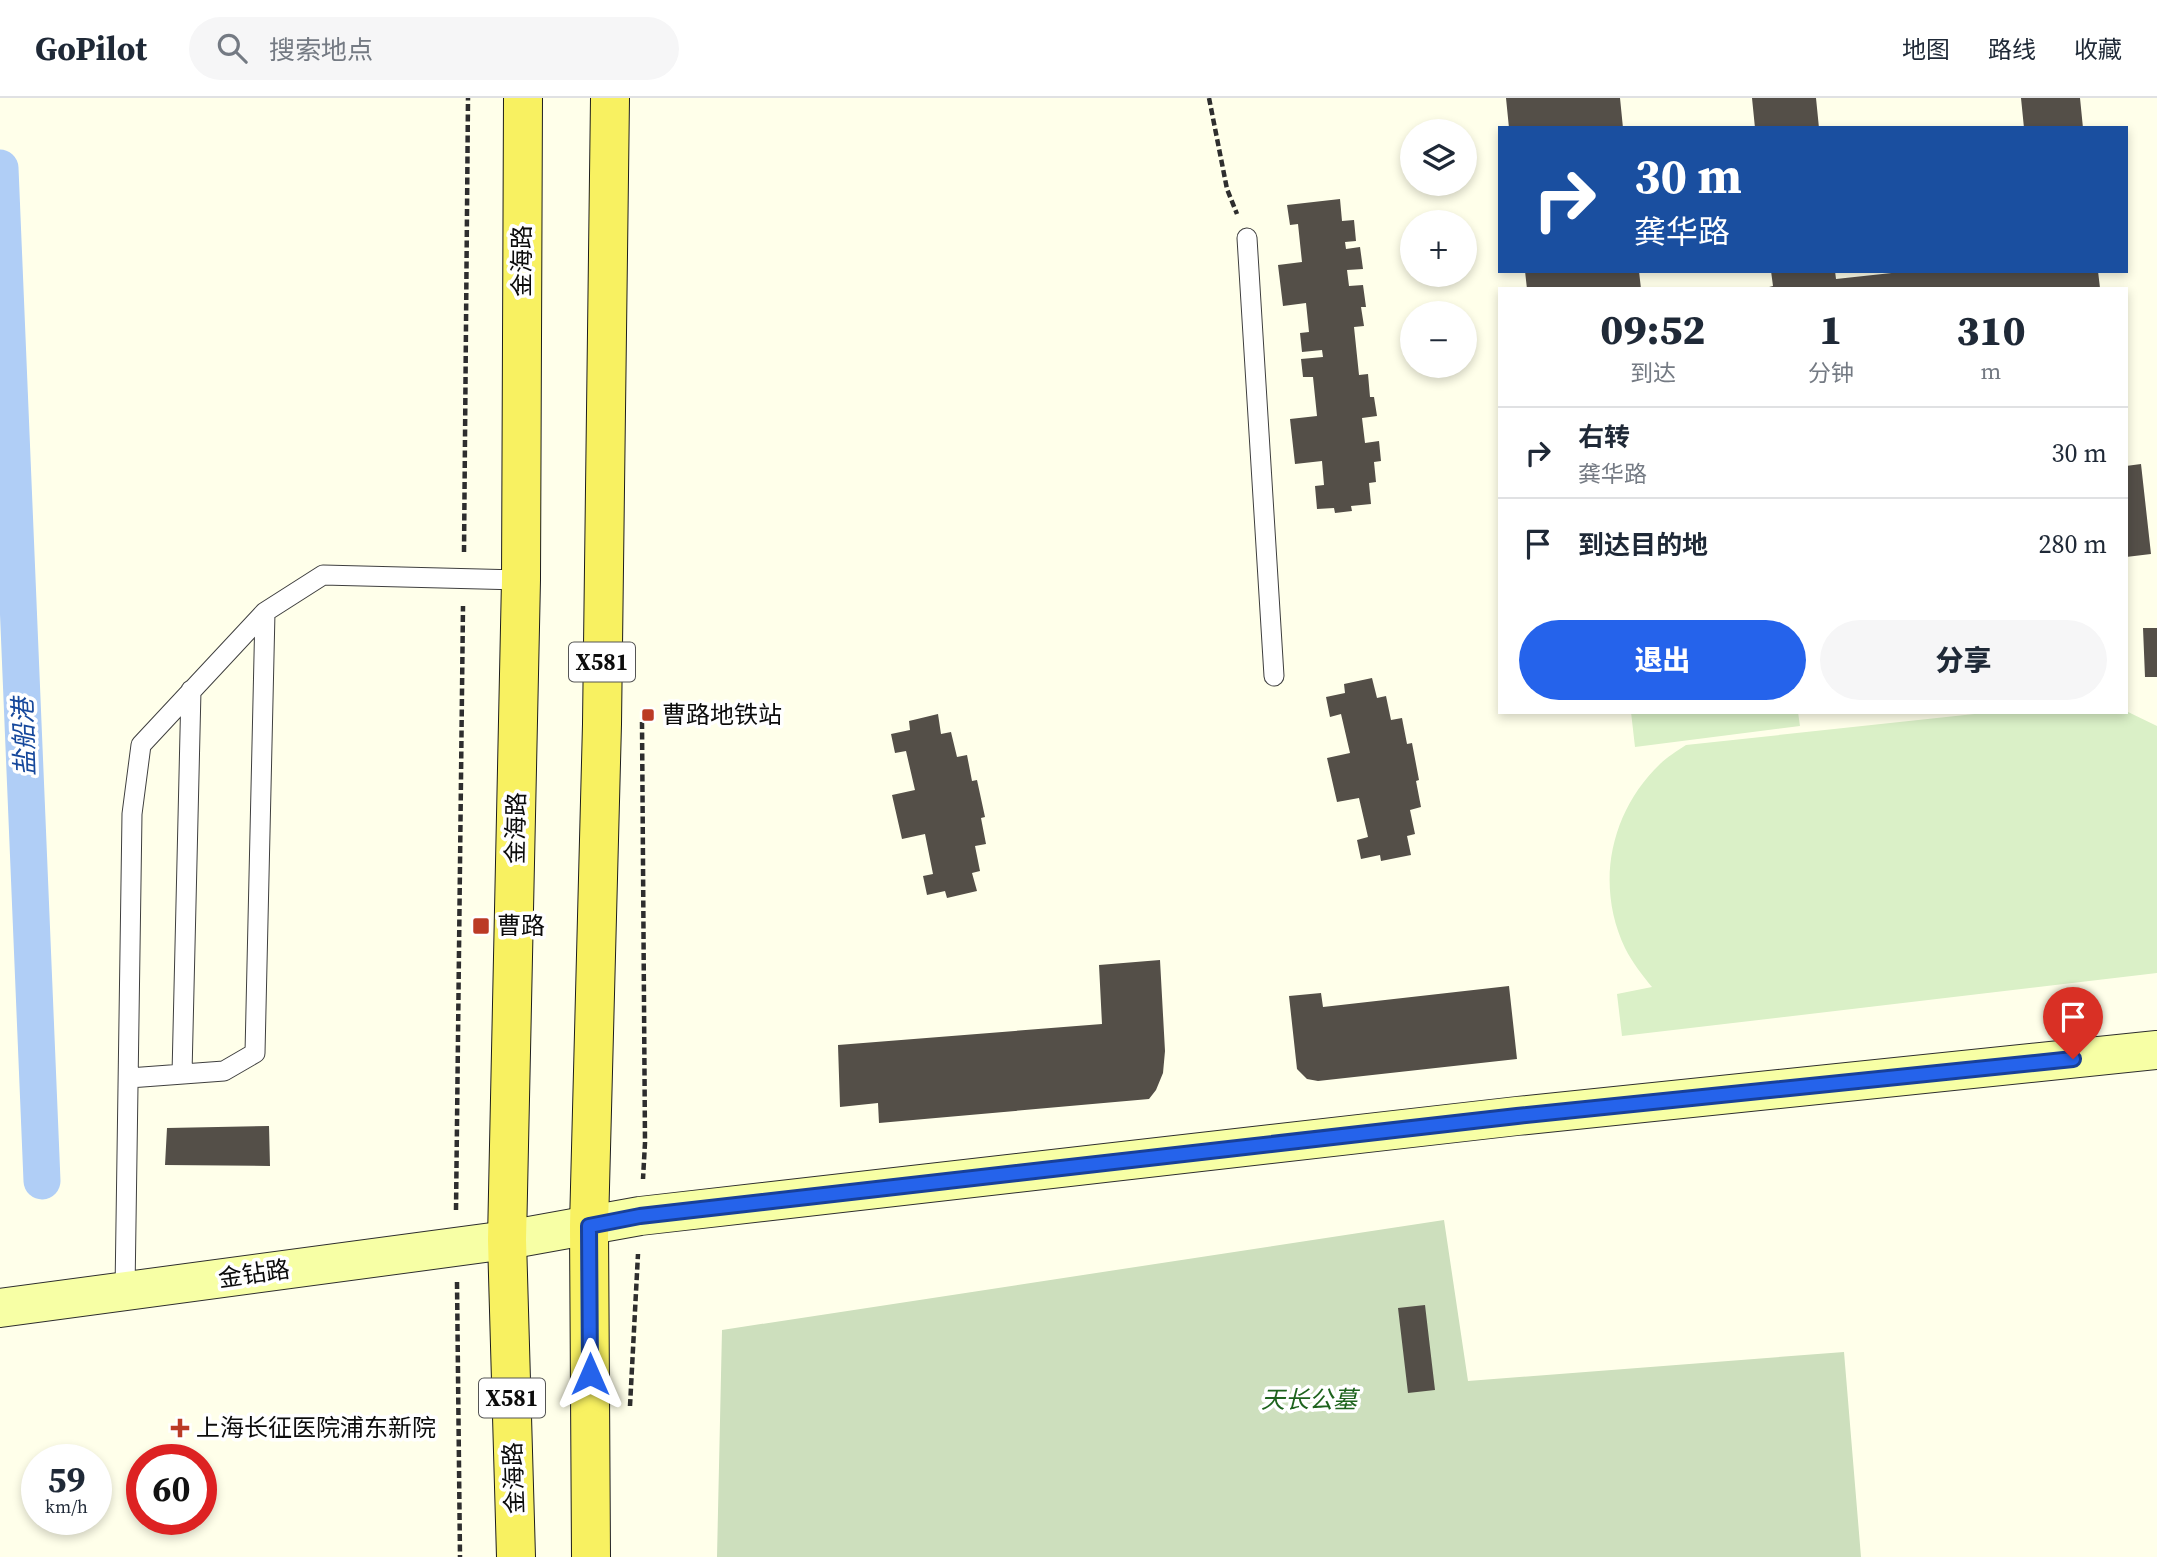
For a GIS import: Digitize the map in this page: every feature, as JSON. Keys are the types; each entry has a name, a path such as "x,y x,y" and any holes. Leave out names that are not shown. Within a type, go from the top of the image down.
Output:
{"main road":[{"name":"金海路","path":"516,1557 507,1240 521,580 523,98"},
{"name":"X581","path":"591,1557 589,1226 602,724 610,98"}],"street":[{"name":"金钻路","path":"0,1308 507,1240 640,1216 1517,1116 2157,1050"}],"lane":[{"path":"1247,238 1274,676"},
{"path":"125,1291 132,814 141,745 265,612 323,575 521,580"},
{"path":"129,1078 224,1071 255,1053 265,612"},
{"path":"182,1074 191,691"}],"path":[{"path":"460,1557 456,1247 468,98"},
{"path":"1209,98 1227,189 1247,238"},
{"path":"630,1417 645,1143 642,716"}],"green space":[{"path":"2128,712 2157,726 2157,973 1622,1036 1617,994 1652,987 1625,948 1616,924 1611,899 1612,850 1629,804 1643,783 1663,761 1686,745 1974,714"},
{"path":"1631,714 1798,714 1800,726 1635,747"},
{"name":"天长公墓","path":"1444,1220 1468,1381 1844,1352 1861,1557 717,1557 722,1330"}],"building":[{"path":"1506,98 1620,98 1623,126 1509,126"},
{"path":"1752,98 1816,98 1819,126 1755,126"},
{"path":"2021,98 2080,98 2083,126 2024,126"},
{"path":"1340,199 1342,221 1354,220 1356,241 1345,242 1346,249 1360,247 1363,269 1347,270 1349,286 1363,285 1366,307 1361,307 1364,326 1354,327 1359,375 1368,374 1370,397 1374,397 1377,416 1362,418 1365,443 1379,441 1381,461 1374,462 1376,482 1369,483 1371,504 1351,506 1352,511 1335,513 1334,508 1317,509 1315,486 1324,485 1322,461 1295,464 1290,419 1317,416 1313,377 1303,377 1301,359 1323,357 1322,350 1302,352 1300,333 1309,332 1306,303 1283,306 1278,265 1302,262 1298,224 1290,225 1287,205"},
{"path":"1525,273 1639,273 1641,287 1527,287"},
{"path":"1771,273 1835,273 1836,279 1892,273 2098,273 2100,287 1769,287 1773,286"},
{"path":"2141,464 2151,554 2128,557 2128,466"},
{"path":"2143,628 2157,628 2157,677 2145,677"},
{"path":"1372,678 1377,698 1386,696 1391,720 1402,718 1407,744 1412,743 1421,807 1410,810 1415,834 1407,836 1411,855 1381,861 1380,855 1361,859 1357,840 1368,837 1359,798 1337,802 1327,758 1350,753 1341,714 1330,717 1326,697 1345,693 1344,684"},
{"path":"938,714 941,734 951,732 957,757 967,755 972,781 977,780 985,817 981,818 986,844 975,846 980,871 972,873 977,891 947,898 945,891 927,895 923,876 933,874 925,834 902,839 892,795 915,790 906,751 895,753 891,734 910,730 909,721"},
{"path":"1160,960 1165,1051 1163,1073 1149,1099 879,1123 878,1103 840,1107 838,1045 1102,1024 1099,965"},
{"path":"1509,986 1517,1059 1318,1081 1307,1079 1297,1069 1289,996 1321,993 1323,1007"},
{"path":"269,1126 270,1166 165,1165 167,1128"},
{"path":"1425,1305 1435,1390 1408,1393 1398,1308"}],"waterway":[{"name":"盐船港","path":"0,168 42,1181"}],"place":[{"name":"曹路地铁站","path":"648,715"},
{"name":"曹路","path":"481,926"},
{"name":"上海长征医院浦东新院","path":"180,1428"}],"route":[{"path":"590,1374 589,1226 640,1216 1517,1116 2073,1059"}]}
